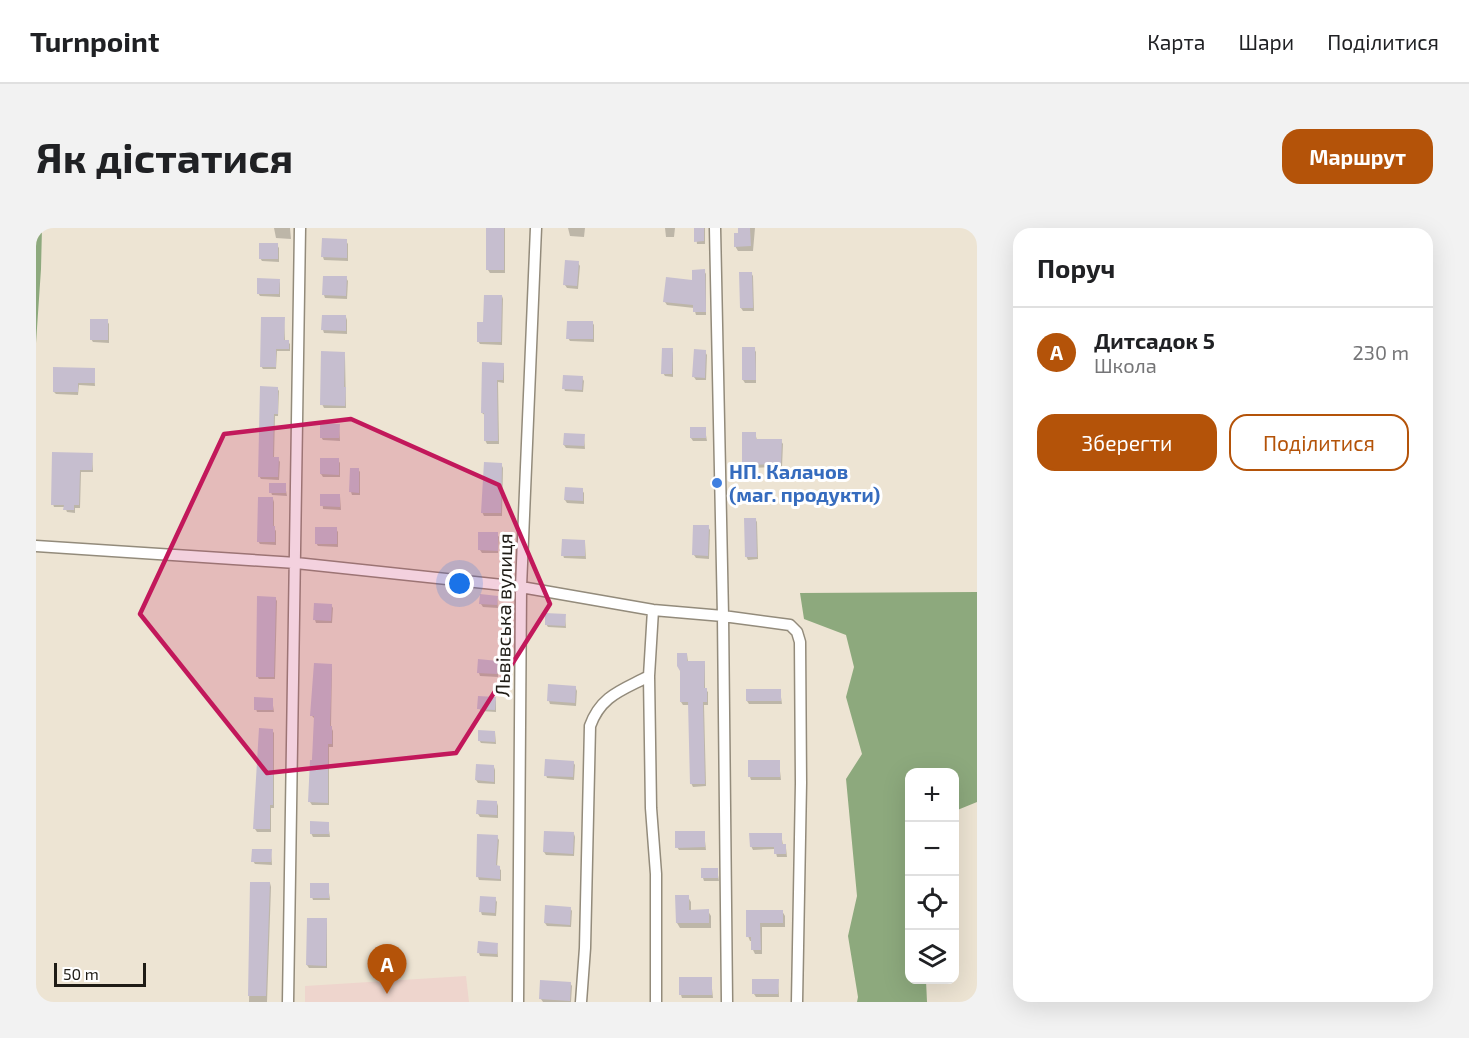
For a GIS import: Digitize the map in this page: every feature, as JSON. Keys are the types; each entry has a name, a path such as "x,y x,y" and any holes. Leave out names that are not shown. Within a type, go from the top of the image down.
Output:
{"street":[{"path":"288,1002 300,228"},
{"name":"Львівська вулиця","path":"518,1002 521,587 536,228"},
{"path":"715,228 728,1002"},
{"path":"36,546 296,563 521,587 653,610 790,625 797,632 800,642 801,783 797,1002"},
{"path":"653,610 650,676 651,807 656,874 656,1002"},
{"path":"581,1002 585,948 590,726 595,711 606,699 650,676"}],"highlighted area":[{"path":"351,419 499,485 550,604 456,753 267,773 140,614 224,434"}],"shaded area":[{"path":"466,976 469,1002 305,1002 305,986"}],"green space":[{"path":"36,228 42,228 36,343"},
{"path":"977,592 977,802 959,809 959,768 905,768 905,984 926,984 927,1002 857,1002 848,936 857,896 846,779 862,754 846,697 854,667 846,635 804,619 800,593"}],"building":[{"path":"486,228 504,228 504,270 486,270"},
{"path":"694,228 704,228 704,241 694,242"},
{"path":"738,228 750,228 751,246 734,247 734,233 738,233"},
{"path":"322,238 347,239 347,258 321,257"},
{"path":"259,243 278,243 278,259 259,259"},
{"path":"565,260 579,261 577,286 563,285"},
{"path":"705,269 706,312 693,312 693,305 663,302 666,277 692,280 692,270"},
{"path":"739,272 752,272 753,308 740,308"},
{"path":"323,276 347,276 346,296 322,295"},
{"path":"257,278 280,279 279,294 257,294"},
{"path":"484,295 502,295 501,342 477,342 477,322 483,322"},
{"path":"322,315 346,315 346,331 321,330"},
{"path":"261,317 285,317 284,340 289,340 289,349 276,349 276,367 260,367"},
{"path":"90,319 108,319 108,340 90,340"},
{"path":"567,321 593,321 593,339 566,339"},
{"path":"742,347 755,347 756,380 742,380"},
{"path":"662,348 673,348 672,374 661,374"},
{"path":"694,349 706,350 705,378 692,377"},
{"path":"321,351 345,352 345,406 320,405"},
{"path":"482,362 504,363 503,380 497,380 498,441 484,441 484,413 481,413"},
{"path":"53,367 95,368 95,383 78,383 78,392 53,392"},
{"path":"563,375 583,376 582,390 562,389"},
{"path":"260,386 278,387 278,414 274,414 273,457 279,457 278,477 258,477"},
{"path":"320,423 340,424 339,438 320,438"},
{"path":"690,427 706,427 706,438 690,438"},
{"path":"742,432 756,432 756,439 782,439 781,464 742,465"},
{"path":"564,433 585,434 584,446 563,445"},
{"path":"52,452 93,453 92,470 80,470 79,505 74,505 74,510 63,510 64,505 51,505"},
{"path":"320,458 339,458 339,475 320,474"},
{"path":"484,462 502,463 501,513 481,513"},
{"path":"350,468 359,468 359,493 349,492"},
{"path":"269,483 286,483 286,493 269,493"},
{"path":"565,487 583,488 583,501 564,500"},
{"path":"320,494 340,494 340,507 320,506"},
{"path":"258,497 273,497 275,542 257,542"},
{"path":"744,518 756,518 757,557 745,557"},
{"path":"693,525 709,525 708,556 692,555"},
{"path":"315,527 337,527 337,544 315,544"},
{"path":"478,532 498,532 498,551 478,550"},
{"path":"562,539 585,540 585,556 561,556"},
{"path":"480,594 498,596 497,605 479,604"},
{"path":"257,596 276,597 274,677 256,677"},
{"path":"314,603 332,604 331,621 313,620"},
{"path":"545,613 566,614 565,626 545,625"},
{"path":"677,653 687,653 687,661 705,661 704,688 707,688 707,702 703,702 705,784 690,784 688,702 680,702 680,671 677,666"},
{"path":"478,659 498,661 497,674 477,673"},
{"path":"314,663 332,664 330,726 332,726 332,744 328,744 328,803 308,802 314,716 310,716"},
{"path":"548,684 576,686 575,703 547,701"},
{"path":"746,689 781,689 781,701 746,701"},
{"path":"478,696 496,697 495,710 477,709"},
{"path":"254,697 273,698 273,710 254,710"},
{"path":"259,728 273,729 273,805 270,805 270,829 253,829"},
{"path":"478,730 495,731 495,742 478,741"},
{"path":"545,759 574,761 573,777 544,776"},
{"path":"748,760 780,760 780,777 748,777"},
{"path":"476,764 494,765 494,782 475,780"},
{"path":"477,800 497,801 497,815 476,814"},
{"path":"310,821 329,822 329,834 310,834"},
{"path":"544,831 574,832 573,854 543,852"},
{"path":"675,831 705,831 705,847 675,848"},
{"path":"749,833 782,833 782,844 786,844 786,854 774,854 774,847 750,847"},
{"path":"477,834 498,835 496,865 500,866 500,879 476,877"},
{"path":"252,849 272,849 271,862 251,862"},
{"path":"701,868 718,868 718,878 701,878"},
{"path":"250,882 270,882 266,996 248,996"},
{"path":"310,883 329,883 329,898 310,898"},
{"path":"675,895 689,895 689,910 709,909 709,923 676,923"},
{"path":"480,896 496,897 495,913 479,912"},
{"path":"545,905 571,907 570,925 544,923"},
{"path":"746,910 783,910 783,923 760,923 761,950 751,950 751,937 746,937"},
{"path":"307,918 327,918 326,966 306,965"},
{"path":"478,941 498,943 497,954 477,953"},
{"path":"679,977 712,977 712,995 679,995"},
{"path":"752,979 779,979 778,994 752,994"},
{"path":"540,980 571,982 570,1001 539,999"}],"place":[{"name":"НП. Калачов (маг. продукти)","path":"717,483"},
{"name":"Дитсадок 5","path":"387,994"}]}
